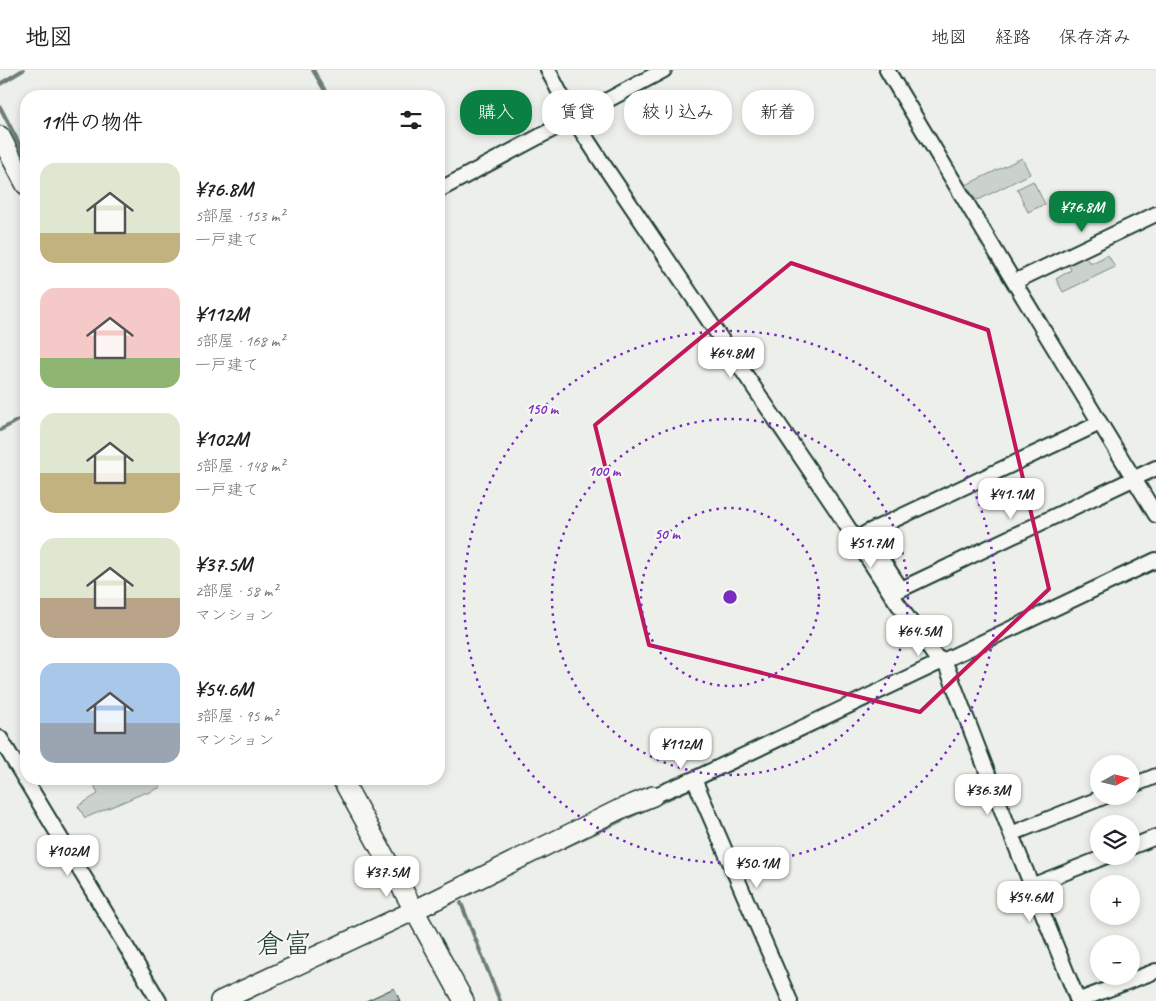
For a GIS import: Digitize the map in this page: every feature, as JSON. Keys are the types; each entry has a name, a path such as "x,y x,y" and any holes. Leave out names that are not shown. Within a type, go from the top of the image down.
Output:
{"street":[{"path":"548,70 558,90"},
{"path":"614,96 664,70"},
{"path":"887,70 1018,280 1100,423 1136,476 1156,515"},
{"path":"445,187 542,135"},
{"path":"584,135 836,509 860,537 934,655 945,665 1030,886 1078,1001 1156,971"},
{"path":"0,136 20,174"},
{"path":"1018,280 1156,214"},
{"path":"860,537 1100,423"},
{"path":"896,592 1156,468"},
{"path":"220,1001 618,810 653,796 696,783 945,665 1156,560"},
{"path":"0,738 20,771"},
{"path":"1140,782 1156,776"},
{"path":"696,783 790,1001"},
{"path":"28,785 159,1001"},
{"path":"345,785 464,1001"},
{"path":"1011,834 1090,802"},
{"path":"1140,843 1156,837"},
{"path":"1030,886 1090,863"}],"highlighted area":[{"path":"791,263 988,330 1049,589 920,712 649,645 595,425"}],"shaded area":[{"path":"1022,158 1030,174 976,200 966,185"},
{"path":"1033,181 1045,204 1028,212 1017,189"},
{"path":"1083,254 1089,262 1094,262 1108,255 1115,267 1063,292 1056,279 1071,270 1067,261"},
{"path":"94,785 160,785 161,787 85,818 78,806 98,794"}],"building":[{"path":"394,988 400,1001 366,1001"}],"waterway":[{"path":"0,84 23,70"},
{"path":"313,70 325,90"},
{"path":"0,107 20,145"},
{"path":"0,430 20,419"},
{"path":"700,784 879,699"},
{"path":"564,847 693,787"},
{"path":"461,903 500,1001"},
{"path":"1064,984 1070,1001"},
{"path":"243,1001 275,985"}],"district":[{"name":"倉富","path":"284,943"}]}
